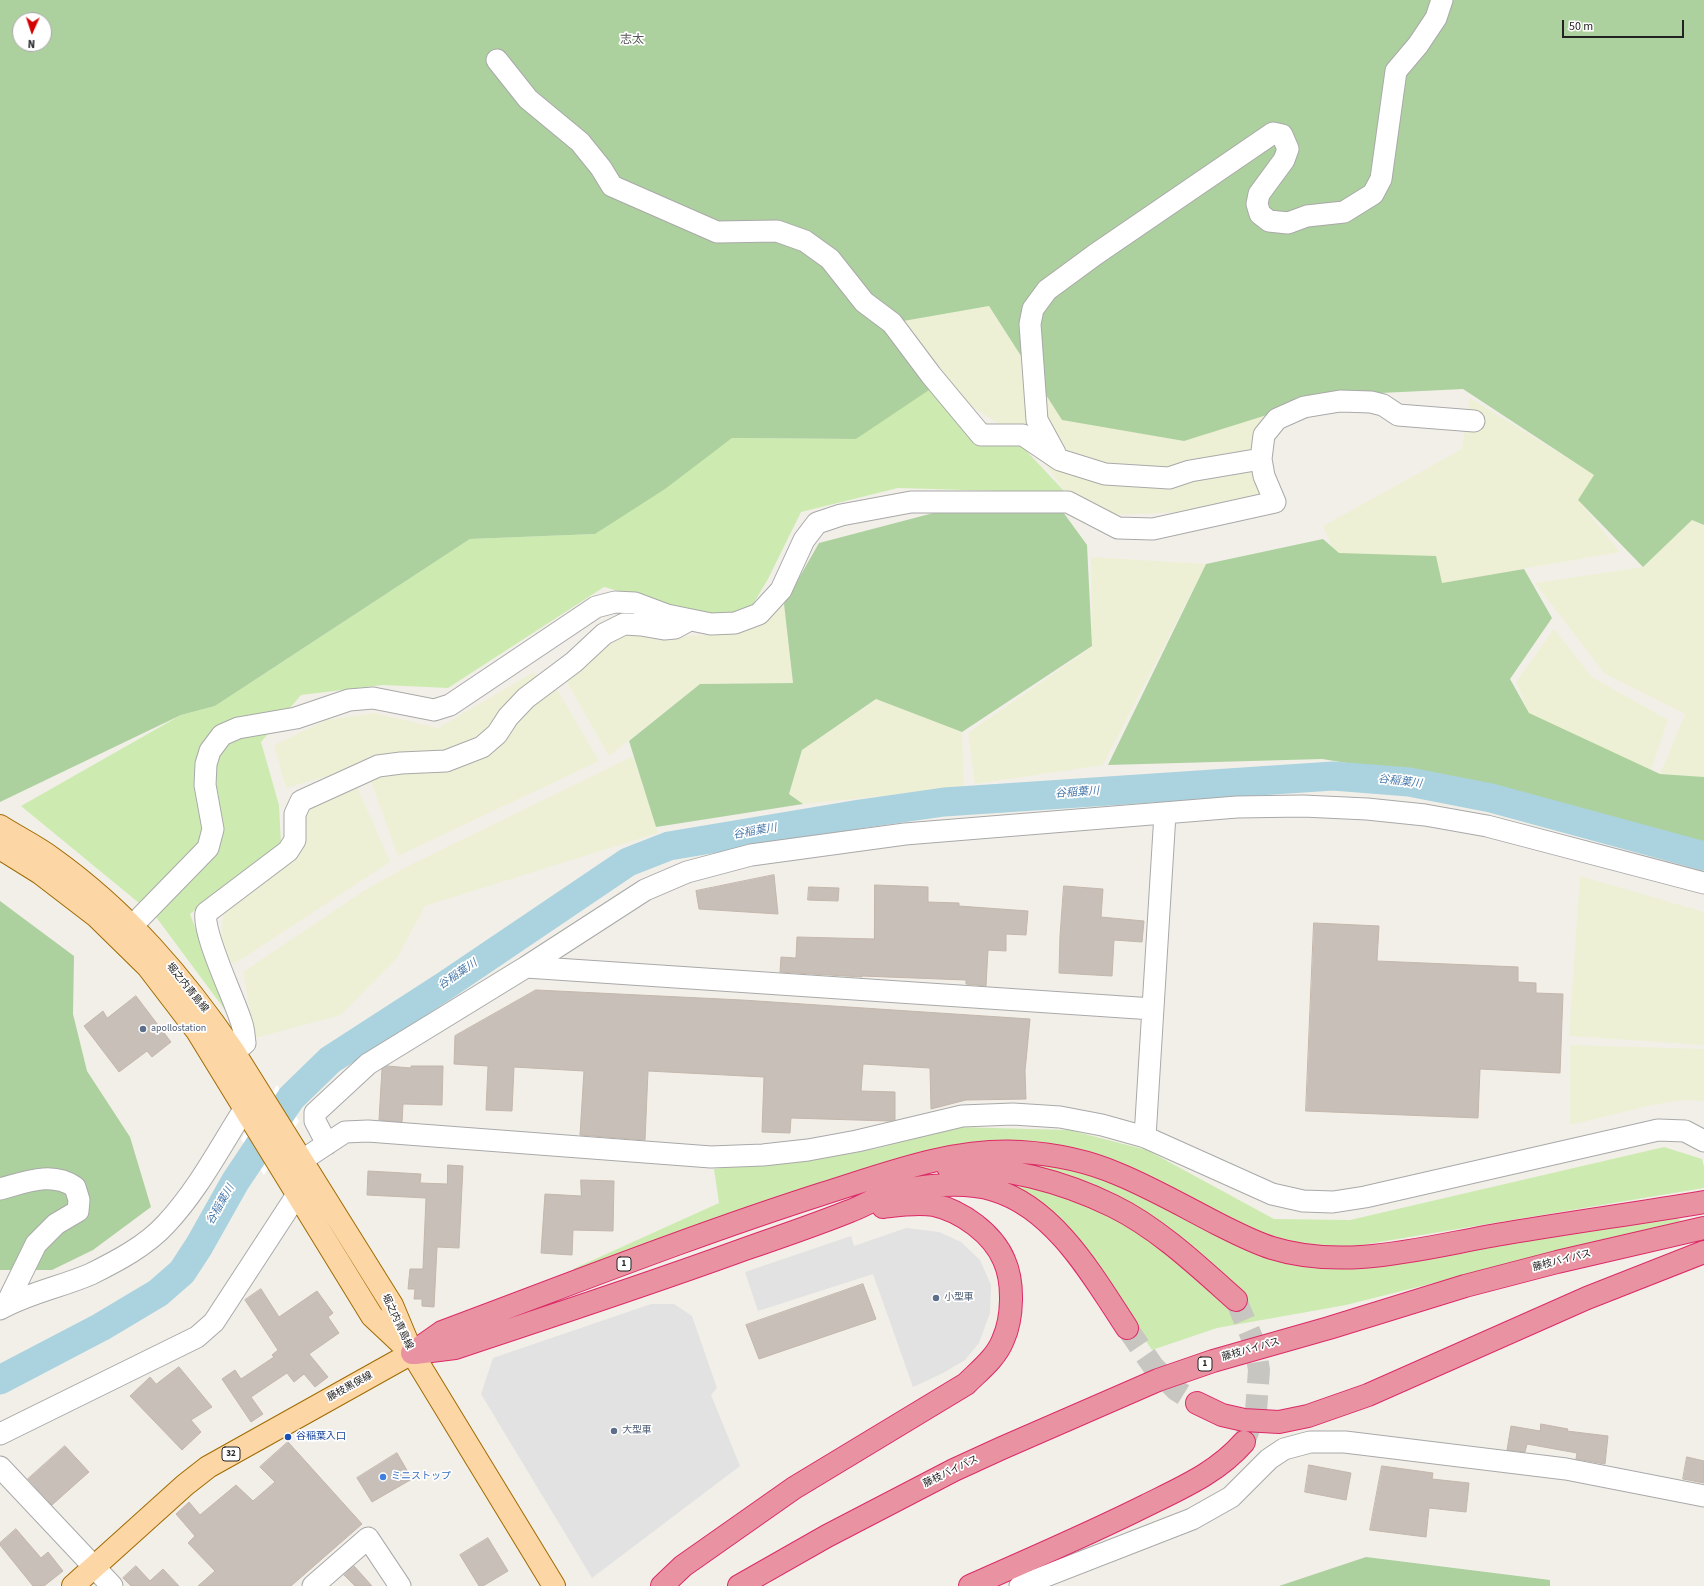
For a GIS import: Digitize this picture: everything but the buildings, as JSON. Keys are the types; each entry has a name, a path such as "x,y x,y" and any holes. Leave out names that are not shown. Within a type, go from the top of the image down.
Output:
{"highway":[{"name":"1","path":"412,1353 442,1332 757,1215 904,1168 938,1159 976,1153 1020,1152 1053,1156 1086,1163 1116,1173 1247,1238 1274,1249 1310,1256 1350,1258 1390,1254 1611,1216 1704,1202"},
{"name":"1","path":"904,1168 964,1167 1021,1174 1067,1186 1113,1206 1146,1226 1188,1257 1236,1300"},
{"path":"412,1353 455,1348 695,1268 850,1211 891,1193 931,1186 958,1185 994,1190 1025,1204 1055,1229 1092,1275 1127,1328"},
{"path":"695,1268 705,1250 727,1234 826,1199 842,1188"},
{"path":"662,1586 683,1566 794,1488 966,1384 989,1362 1003,1341 1010,1319 1012,1291 1004,1260 987,1234 962,1215 934,1205 904,1205 850,1211"},
{"name":"藤枝バイパス","path":"739,1586 827,1536 954,1470 1158,1380 1213,1361 1329,1328 1465,1286 1557,1262 1704,1228"},
{"path":"1197,1403 1222,1415 1244,1420 1279,1422 1308,1416 1368,1395 1587,1298 1704,1252"},
{"path":"970,1586 1122,1517 1200,1479 1231,1457 1244,1442"}],"main road":[{"name":"堀之内青島線","path":"0,826 51,858 107,901 158,952 213,1020 234,1052 254,1111 275,1158 372,1316 412,1353"},
{"name":"堀之内青島線","path":"0,848 40,873 96,916 148,967 197,1031 254,1111 287,1138 392,1305 412,1353"},
{"name":"藤枝黒俣線","path":"73,1586 185,1485 208,1467 412,1353"},
{"path":"412,1353 554,1586"}],"street":[{"path":"1060,460 1036,420 1030,324 1032,309 1047,290 1096,254 1273,133 1282,135 1288,149 1284,160 1259,194 1257,204 1260,214 1270,221 1288,223 1307,216 1344,212 1373,194 1382,179 1396,71 1418,45 1429,29 1436,18 1442,0"},
{"path":"497,60 528,99 580,142 601,168 612,186 717,232 777,231 805,241 830,259 864,302 892,323 931,375 980,435 1024,435 1060,460 1105,474 1170,478 1190,471 1261,459"},
{"path":"132,926 208,848 213,829 205,785 206,764 210,751 222,735 238,728 296,718 349,700 373,698 434,710 450,705 596,608 615,602 634,603 666,615 711,624 735,623 759,614 781,590 804,540 817,523 841,515 911,502 1068,502 1118,528 1153,529 1275,502 1264,476 1261,459 1264,436 1277,419 1304,407 1340,401 1371,402 1383,404 1398,415 1474,421"},
{"path":"234,1052 245,1043 242,1023 209,938 204,920 206,913 288,851 295,840 295,814 301,801 378,766 401,763 446,761 482,747 497,734 508,717 526,698 574,662 604,634 624,624 641,624 664,629 675,628 690,619"},
{"path":"327,1144 315,1121 316,1113 368,1064 526,967 645,890 687,872 751,855 905,834 1237,807 1303,806 1367,808 1425,815 1487,826 1704,883"},
{"path":"1144,1137 1165,814"},
{"path":"526,967 1153,1009"},
{"path":"3,1307 89,1274 117,1261 147,1242 166,1224 254,1111"},
{"path":"0,1434 197,1337 214,1322 297,1194 306,1168 327,1144 345,1132 368,1130 711,1157 763,1155 857,1141 962,1116 1013,1114 1060,1117 1102,1125 1144,1137 1272,1194 1303,1201 1333,1202 1365,1197 1658,1130 1685,1131 1704,1141"},
{"path":"0,1189 34,1180 52,1178 66,1181 76,1187 79,1200 78,1211 56,1224 36,1244 3,1307"},
{"path":"1020,1586 1192,1519 1231,1497 1269,1459 1284,1448 1310,1442 1345,1442 1566,1469 1704,1496"},
{"path":"0,1467 112,1586"},
{"path":"313,1586 368,1538 400,1586"}],"green space":[{"path":"0,0 1704,0 1704,525 1692,520 1643,567 1578,500 1594,475 1463,389 1298,397 1270,414 1184,441 1062,420 989,306 892,323 932,388 856,439 732,438 665,489 595,534 470,539 215,706 181,715 0,802"},
{"path":"989,306 1062,420 1270,414 1264,497 1185,512 1115,515 1066,493 1031,444 944,389 892,323"},
{"path":"921,385 1016,440 1066,493 898,488 801,512 768,579 752,606 717,617 604,587 448,688 383,685 301,695 261,742 279,805 281,845 190,914 228,1014 156,917 21,806 181,715 215,706 470,539 595,534 732,438 856,439"},
{"path":"1470,398 1595,475 1578,500 1620,552 1442,583 1337,559 1323,526 1462,449"},
{"path":"941,511 1063,512 1087,545 1092,646 962,732 876,699 802,750 789,794 803,804 656,827 629,741 700,684 793,683 784,604 819,543"},
{"path":"1692,520 1704,525 1704,778 1660,774 1685,714 1605,674 1535,583 1643,567"},
{"path":"1323,539 1339,553 1436,556 1442,583 1524,569 1552,618 1510,679 1529,713 1660,774 1704,777 1704,843 1487,785 1322,759 1108,765 1206,564"},
{"path":"1091,557 1206,564 1103,765 975,784 968,733 1092,647"},
{"path":"784,604 793,683 700,684 609,756 564,677 625,630 664,638 742,632"},
{"path":"1554,629 1592,677 1668,720 1651,770 1533,724 1516,682"},
{"path":"532,673 554,684 599,761 398,856 365,765 286,788 274,745 326,720 374,713 438,728"},
{"path":"877,699 962,732 964,788 803,804 789,794 802,750"},
{"path":"633,756 658,833 425,906 397,958 341,1015 255,1038 243,972 368,888 406,867"},
{"path":"355,782 390,862 234,964 221,954 223,910 301,851 306,809"},
{"path":"1580,876 1704,912 1704,1045 1569,1036"},
{"path":"0,901 74,956 73,1014 87,1071 130,1137 151,1207 93,1250 52,1270 0,1270"},
{"path":"1570,1045 1704,1049 1704,1101 1683,1100 1652,1105 1570,1125"},
{"path":"956,1127 1069,1130 1147,1150 1274,1219 1350,1220 1664,1147 1702,1159 1704,1167 1704,1188 1338,1249 1264,1237 1123,1170 975,1144 582,1274 573,1269 719,1203 714,1169 875,1149"},
{"path":"1001,1157 1082,1168 1348,1267 1668,1213 1682,1221 1346,1305 1217,1328 1152,1350 1088,1256 1003,1186 1050,1187 1134,1224 1227,1308 1242,1297 1175,1237"},
{"path":"1366,1557 1550,1580 1550,1586 1279,1586"}],"shaded area":[{"name":"小型車","path":"906,1228 939,1232 961,1242 980,1260 991,1285 990,1313 979,1343 965,1360 943,1373 913,1387 873,1274 758,1311 745,1272 851,1236 854,1246"},
{"name":"大型車","path":"651,1304 674,1304 692,1316 717,1388 711,1395 740,1466 592,1578 481,1394 493,1358"}],"pier":[{"path":"277,1085 299,1121 264,1175 241,1139"}],"waterway":[{"name":"谷稲葉川","path":"0,1380 101,1327 158,1293 182,1272 199,1246 235,1182 291,1098 330,1060 446,985 628,862 669,846 860,814 944,802 1333,776 1409,782 1491,798 1704,856"}],"tunnel":[{"path":"1236,1300 1255,1345 1259,1370 1256,1411 1246,1437"},
{"path":"1127,1328 1153,1366 1176,1390 1197,1403"}],"place":[{"name":"apollostation","path":"143,1029"},
{"name":"小型車","path":"936,1298"},
{"name":"大型車","path":"614,1431"},
{"name":"谷稲葉入口","path":"288,1437"},
{"name":"ミニストップ","path":"383,1477"}],"district":[{"name":"志太","path":"632,40"}]}
